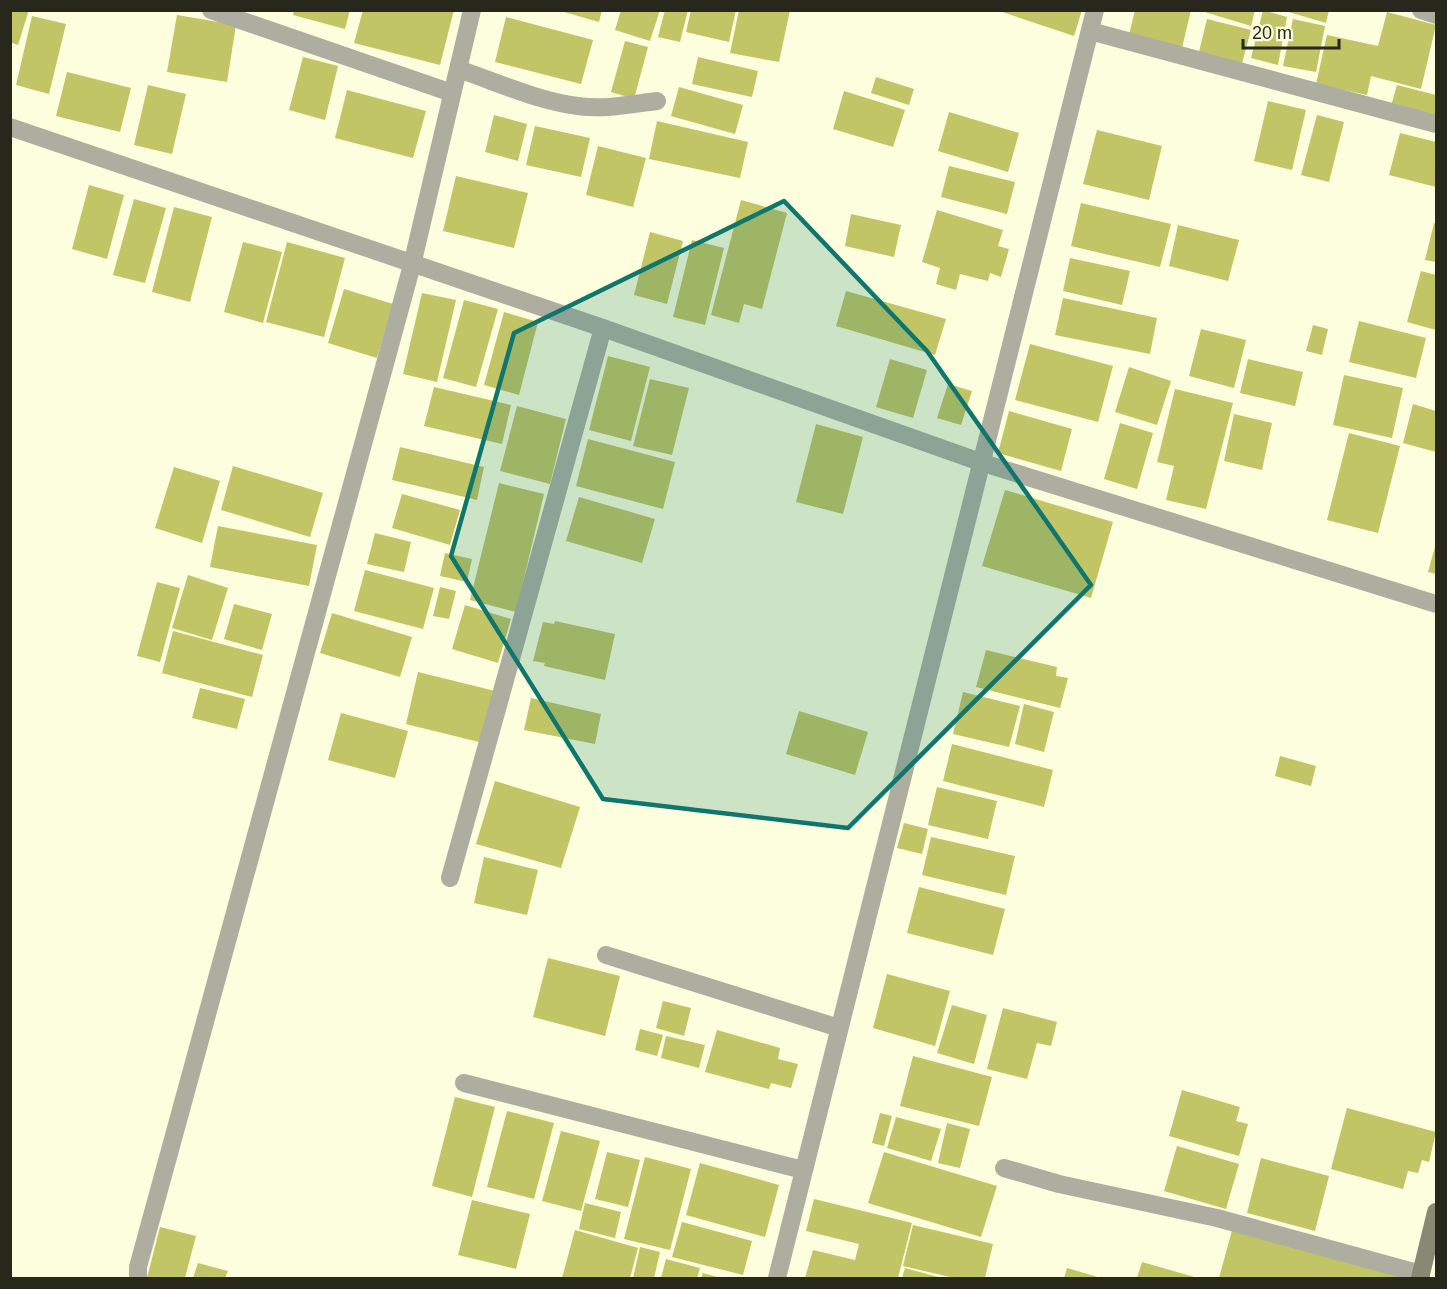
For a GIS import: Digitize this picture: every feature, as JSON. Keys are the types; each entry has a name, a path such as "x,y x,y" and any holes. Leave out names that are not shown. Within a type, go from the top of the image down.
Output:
{"street":[{"path":"211,10 452,93"},
{"path":"138,1278 138,1267 412,265 472,10"},
{"path":"777,1278 1095,10"},
{"path":"1421,10 1437,15"},
{"path":"1090,31 1437,124"},
{"path":"458,69 554,102 604,107 657,101"},
{"path":"10,127 603,328 982,463 1437,604"},
{"path":"450,878 603,328"},
{"path":"606,955 839,1028"},
{"path":"464,1083 803,1170"},
{"path":"1004,1168 1059,1184 1217,1218 1420,1276 1437,1212"}],"highlighted area":[{"path":"784,201 927,351 1091,585 848,828 603,799 451,556 514,333"}],"building":[{"path":"10,10 29,10 18,45 10,42"},
{"path":"294,10 350,10 345,29 293,15"},
{"path":"363,10 454,10 440,65 354,43"},
{"path":"557,10 602,10 599,22"},
{"path":"621,10 660,10 650,41 615,30"},
{"path":"665,10 688,10 680,42 658,37"},
{"path":"691,10 736,10 729,42 686,32"},
{"path":"739,10 790,10 779,62 730,53"},
{"path":"996,10 1082,10 1074,36"},
{"path":"1135,10 1191,10 1182,48 1129,35"},
{"path":"1198,10 1255,10 1251,26"},
{"path":"1263,10 1287,17 1278,65 1251,58"},
{"path":"1282,10 1329,10 1326,23"},
{"path":"1387,12 1436,25 1421,89 1371,76 1367,95 1316,84 1327,35 1378,46"},
{"path":"177,15 236,25 227,82 167,72"},
{"path":"32,16 66,24 49,94 16,85"},
{"path":"506,17 593,40 581,84 495,62"},
{"path":"1207,19 1251,30 1241,67 1198,56"},
{"path":"1293,19 1325,26 1316,72 1283,66"},
{"path":"625,41 648,47 634,99 611,92"},
{"path":"303,57 338,66 325,120 289,110"},
{"path":"698,57 758,71 752,97 692,84"},
{"path":"67,72 131,88 120,132 56,116"},
{"path":"876,77 914,89 909,105 871,93"},
{"path":"148,85 186,94 172,154 134,145"},
{"path":"1397,85 1436,95 1436,119 1391,106"},
{"path":"679,87 743,105 735,134 671,116"},
{"path":"347,90 426,111 413,158 335,138"},
{"path":"844,91 905,110 893,147 833,129"},
{"path":"1268,101 1306,110 1292,170 1254,161"},
{"path":"949,112 1019,133 1008,172 938,151"},
{"path":"494,115 527,124 518,161 485,152"},
{"path":"1317,115 1344,122 1329,182 1301,175"},
{"path":"657,121 748,142 740,178 649,159"},
{"path":"535,126 590,138 581,177 526,165"},
{"path":"1097,130 1162,146 1149,200 1083,184"},
{"path":"1400,133 1436,142 1436,187 1389,175"},
{"path":"598,146 646,158 633,207 586,195"},
{"path":"949,166 1015,182 1007,214 941,197"},
{"path":"456,176 528,193 514,248 443,231"},
{"path":"89,185 124,195 107,259 72,249"},
{"path":"134,199 166,208 145,283 113,275"},
{"path":"741,200 787,213 762,309 744,304 739,323 711,315"},
{"path":"1081,203 1171,224 1160,267 1071,246"},
{"path":"174,207 212,217 190,302 152,292"},
{"path":"937,210 1003,230 998,246 1009,249 1001,277 990,273 988,281 960,274 956,290 936,284 940,268 922,262"},
{"path":"851,214 901,225 894,257 845,246"},
{"path":"1434,223 1436,224 1436,262 1425,260"},
{"path":"1178,225 1239,240 1228,281 1169,266"},
{"path":"650,232 683,241 667,304 634,295"},
{"path":"692,240 724,248 705,325 673,317"},
{"path":"243,242 282,252 263,323 224,312"},
{"path":"287,242 345,258 324,337 266,322"},
{"path":"1070,258 1130,271 1122,305 1063,291"},
{"path":"1421,271 1436,275 1436,330 1407,322"},
{"path":"344,289 393,304 377,358 328,343"},
{"path":"846,291 946,319 935,355 836,326"},
{"path":"422,293 456,300 437,382 403,374"},
{"path":"1063,298 1157,318 1150,354 1055,335"},
{"path":"464,300 498,309 476,387 443,378"},
{"path":"504,312 538,322 519,395 484,385"},
{"path":"1359,321 1426,338 1416,378 1349,362"},
{"path":"1313,325 1328,329 1322,355 1306,351"},
{"path":"1201,329 1246,340 1234,388 1189,376"},
{"path":"1030,344 1113,366 1098,422 1015,400"},
{"path":"608,356 650,367 631,441 589,430"},
{"path":"890,359 927,370 913,418 876,407"},
{"path":"1248,359 1303,372 1295,406 1240,393"},
{"path":"1129,367 1171,381 1157,425 1115,412"},
{"path":"1344,375 1403,388 1392,438 1333,425"},
{"path":"650,379 689,388 672,455 633,446"},
{"path":"948,384 972,391 961,425 937,418"},
{"path":"434,387 511,405 502,444 424,426"},
{"path":"1175,389 1233,403 1206,509 1166,500 1174,466 1157,462"},
{"path":"1413,404 1436,411 1436,452 1403,443"},
{"path":"517,406 566,419 550,484 500,471"},
{"path":"1009,411 1072,429 1061,471 998,453"},
{"path":"1234,414 1272,423 1262,470 1224,461"},
{"path":"1120,423 1153,433 1137,489 1104,479"},
{"path":"816,424 863,437 843,514 796,502"},
{"path":"1349,433 1400,446 1378,533 1327,520"},
{"path":"588,439 675,462 663,509 576,486"},
{"path":"400,447 484,467 477,500 392,480"},
{"path":"233,466 323,493 310,537 221,510"},
{"path":"174,467 220,481 202,543 155,528"},
{"path":"499,483 544,494 516,612 470,600"},
{"path":"1005,490 1113,522 1091,598 982,566"},
{"path":"402,494 460,510 450,545 392,528"},
{"path":"579,497 655,519 642,563 566,541"},
{"path":"218,526 317,545 309,586 210,567"},
{"path":"375,533 411,542 404,572 367,564"},
{"path":"1436,543 1436,574 1428,572"},
{"path":"445,553 472,559 467,582 440,576"},
{"path":"365,570 434,588 423,629 354,611"},
{"path":"188,575 228,588 212,640 172,628"},
{"path":"157,582 180,588 160,662 137,656"},
{"path":"440,587 456,591 449,619 433,616"},
{"path":"234,604 272,614 262,650 224,639"},
{"path":"465,605 511,619 498,663 452,649"},
{"path":"332,613 412,637 400,677 320,653"},
{"path":"555,621 615,634 605,680 544,666 545,663 533,661 543,622 554,624"},
{"path":"173,631 263,655 252,697 162,673"},
{"path":"986,650 1057,667 1056,676 1068,678 1060,708 976,687"},
{"path":"418,672 495,691 483,743 406,724"},
{"path":"200,688 245,699 237,729 192,718"},
{"path":"963,692 1020,706 1009,747 953,734"},
{"path":"531,698 601,714 595,744 524,730"},
{"path":"1024,704 1054,712 1044,752 1015,744"},
{"path":"799,711 868,732 855,775 786,754"},
{"path":"341,713 408,731 395,778 328,760"},
{"path":"952,744 1053,770 1044,807 943,781"},
{"path":"1280,756 1316,766 1311,786 1275,776"},
{"path":"495,781 580,807 561,868 476,844"},
{"path":"937,787 997,801 988,839 928,825"},
{"path":"904,823 928,829 922,854 897,848"},
{"path":"931,837 1015,856 1006,895 922,875"},
{"path":"484,857 538,870 527,915 474,903"},
{"path":"919,887 1005,909 993,955 907,933"},
{"path":"548,958 620,976 605,1036 533,1017"},
{"path":"887,974 950,991 935,1046 873,1028"},
{"path":"663,1001 691,1008 684,1036 656,1028"},
{"path":"952,1005 987,1015 974,1064 937,1053"},
{"path":"1003,1008 1057,1022 1051,1046 1037,1043 1027,1079 987,1069"},
{"path":"640,1029 663,1035 657,1056 635,1050"},
{"path":"717,1030 780,1048 778,1059 798,1064 791,1088 771,1083 769,1089 705,1072"},
{"path":"666,1036 705,1045 699,1068 661,1058"},
{"path":"913,1056 992,1077 979,1126 900,1106"},
{"path":"1182,1090 1240,1107 1236,1121 1248,1124 1239,1156 1169,1136"},
{"path":"455,1097 495,1107 472,1197 432,1186"},
{"path":"1347,1108 1436,1132 1429,1162 1422,1160 1418,1173 1408,1171 1403,1189 1331,1169"},
{"path":"507,1111 554,1123 534,1199 487,1187"},
{"path":"880,1113 892,1116 884,1146 872,1143"},
{"path":"896,1117 941,1129 931,1161 887,1148"},
{"path":"947,1123 970,1129 960,1168 938,1163"},
{"path":"561,1131 600,1141 581,1211 542,1201"},
{"path":"1177,1146 1239,1164 1226,1209 1164,1191"},
{"path":"607,1152 640,1160 628,1207 595,1199"},
{"path":"884,1152 997,1186 981,1237 868,1203"},
{"path":"645,1157 691,1169 670,1250 624,1239"},
{"path":"1261,1158 1329,1176 1315,1231 1247,1213"},
{"path":"700,1163 779,1185 765,1237 686,1215"},
{"path":"814,1199 912,1223 898,1278 805,1278 813,1250 855,1260 859,1244 806,1231"},
{"path":"472,1200 530,1214 516,1269 458,1255"},
{"path":"585,1203 621,1212 615,1238 579,1229"},
{"path":"682,1222 752,1241 743,1275 672,1257"},
{"path":"913,1225 993,1244 985,1278 954,1278 903,1266"},
{"path":"160,1227 196,1236 185,1278 147,1278"},
{"path":"1233,1227 1398,1272 1396,1278 1219,1278"},
{"path":"575,1230 638,1248 630,1278 562,1278"},
{"path":"640,1247 660,1252 654,1278 633,1278"},
{"path":"666,1259 700,1268 697,1278 661,1278"},
{"path":"1142,1262 1198,1278 1137,1278"},
{"path":"198,1263 228,1271 225,1278 193,1278"},
{"path":"905,1268 942,1278 902,1278"},
{"path":"1067,1268 1101,1278 1064,1278"},
{"path":"703,1273 721,1278 701,1278"}]}
